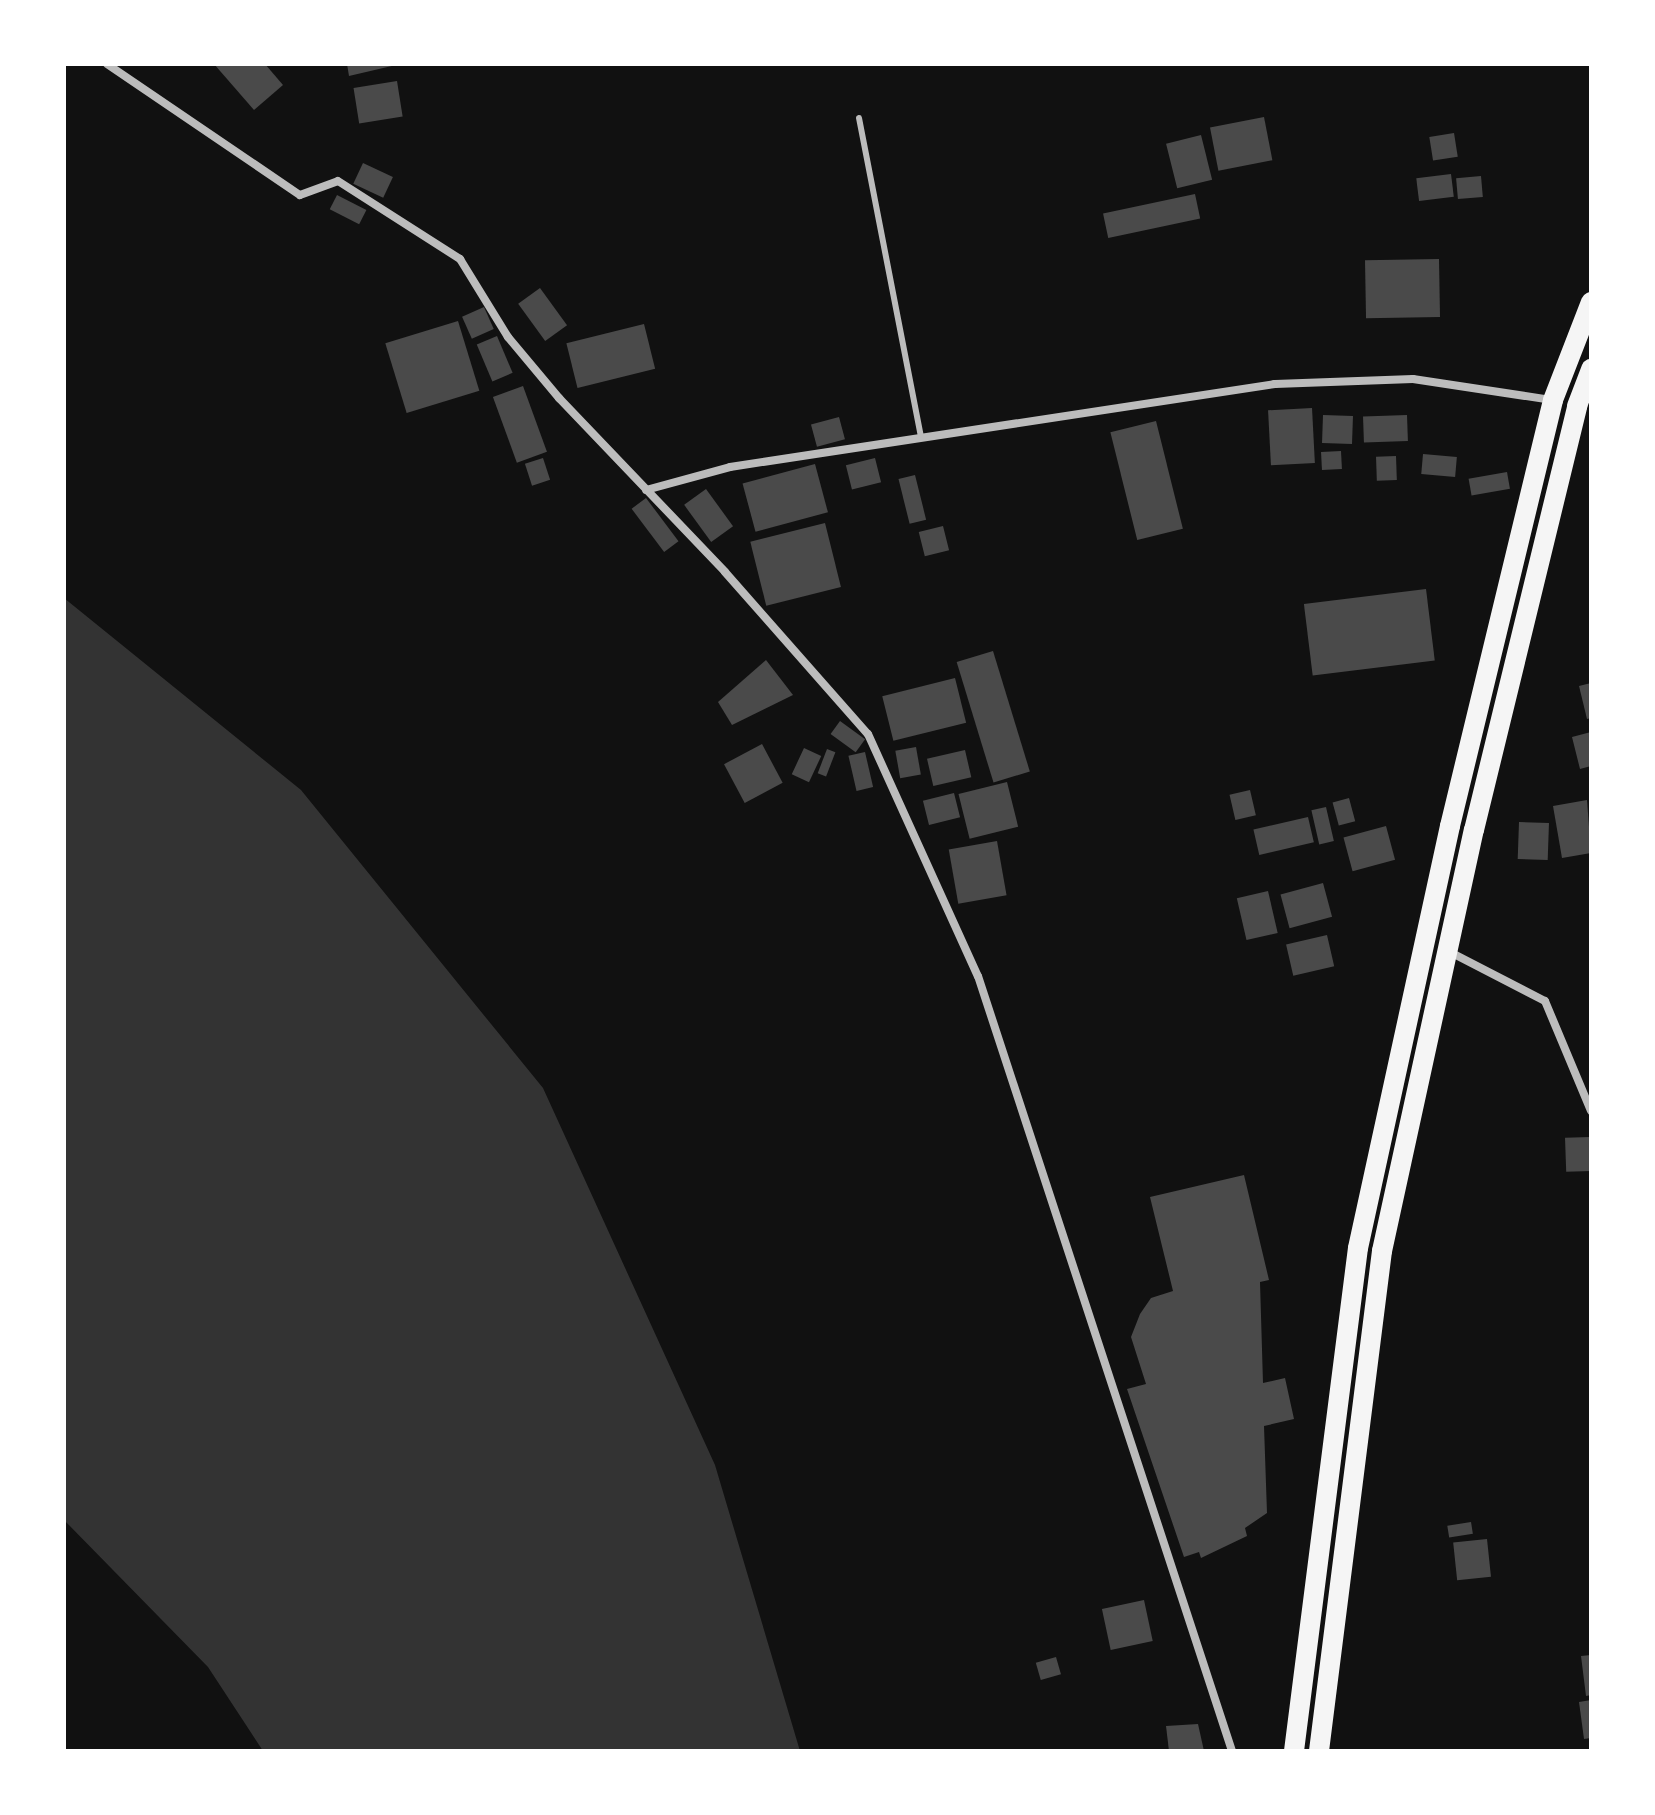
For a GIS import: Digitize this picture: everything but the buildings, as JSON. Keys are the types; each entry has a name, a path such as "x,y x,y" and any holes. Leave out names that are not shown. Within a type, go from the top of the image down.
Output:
{"main road":[{"path":"1294,1751 1358,1248 1450,826 1553,400 1591,302"},
{"path":"1319,1751 1382,1251 1447,950 1577,406 1591,369"}],"street":[{"path":"107,64 300,195 338,181 460,259 508,337 868,734 929,859 978,976 1232,1751"},
{"path":"646,490 730,467 1275,384 1413,379 1553,400"},
{"path":"1447,950 1545,1001 1591,1111"}],"lane":[{"path":"859,118 921,436"}],"shaded area":[{"path":"64,598 301,790 543,1088 715,1465 800,1751 263,1751 208,1667 64,1520"}]}
